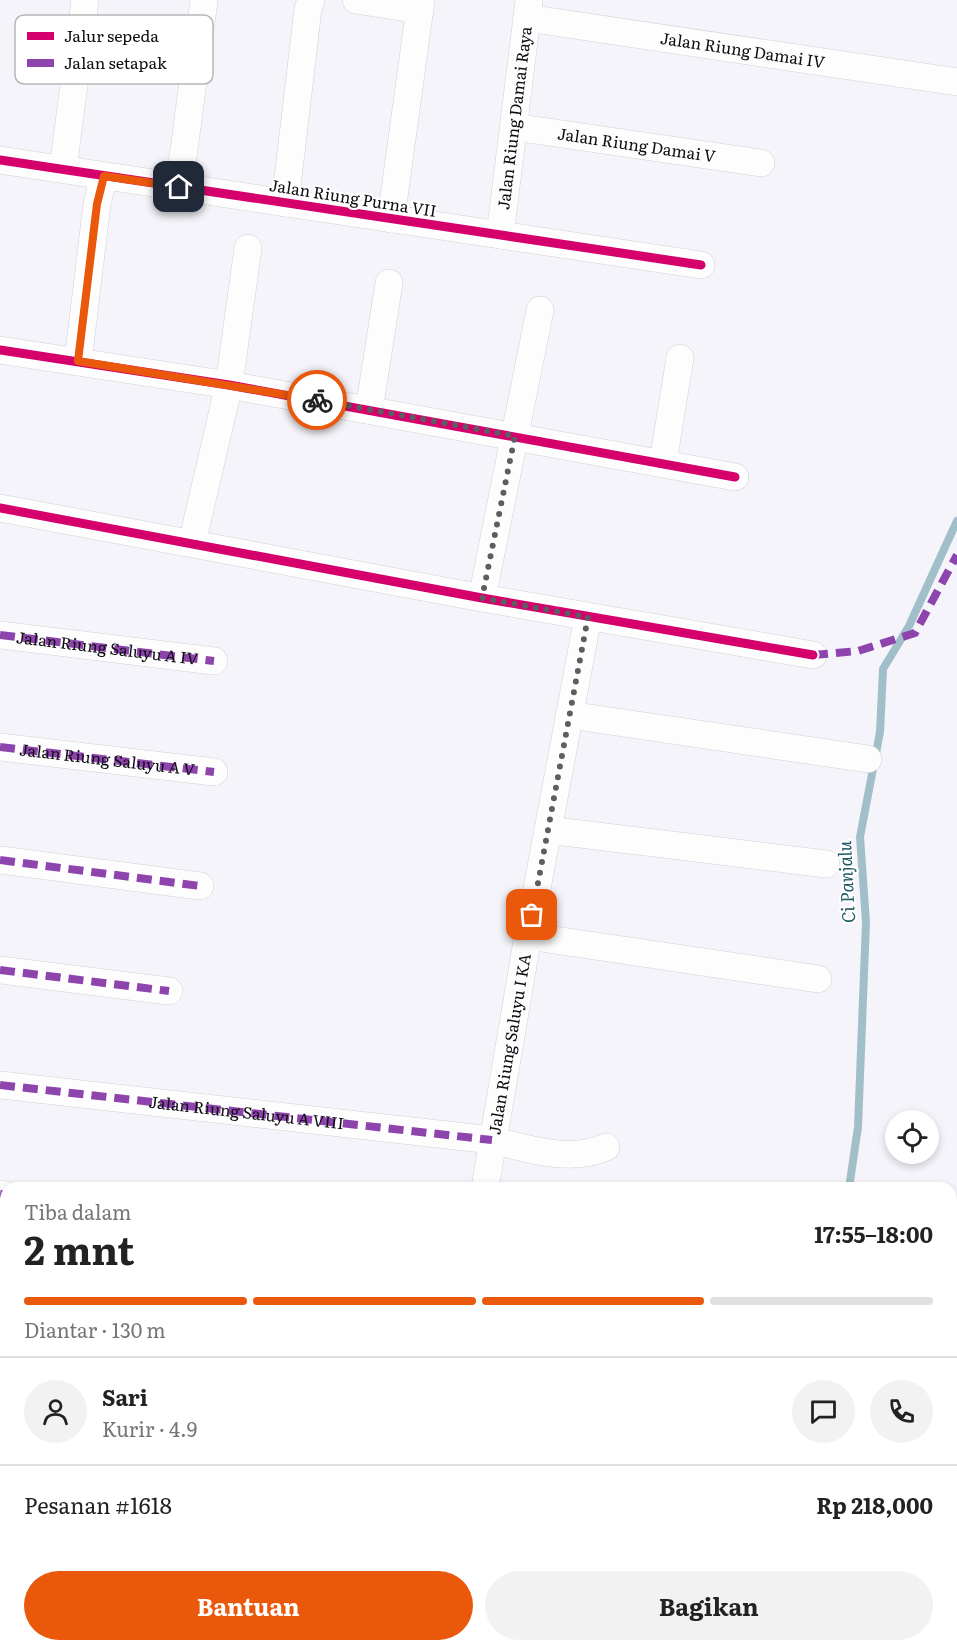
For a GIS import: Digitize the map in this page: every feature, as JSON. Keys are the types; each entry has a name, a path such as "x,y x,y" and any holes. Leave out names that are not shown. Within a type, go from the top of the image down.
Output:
{"street":[{"path":"83,15 85,0"},
{"path":"202,15 204,0"},
{"path":"285,203 308,9 311,0"},
{"path":"356,0 421,5 391,219"},
{"name":"Jalan Riung Damai IV","path":"528,9 957,82"},
{"name":"Jalan Riung Damai Raya","path":"500,235 528,9"},
{"path":"63,170 74,84"},
{"path":"179,187 193,84"},
{"name":"Jalan Riung Damai V","path":"514,127 761,163"},
{"name":"Jalan Riung Purna VII","path":"0,160 63,170 101,188 179,187 701,265"},
{"path":"78,361 101,188"},
{"path":"192,543 229,385 248,248"},
{"path":"369,410 389,283"},
{"path":"482,598 540,310"},
{"path":"0,350 229,385 663,462 735,477"},
{"path":"663,462 680,358"},
{"path":"0,508 482,598 813,655"},
{"name":"Jalan Riung Saluyu I KA","path":"486,1182 528,936 588,617"},
{"name":"Jalan Riung Saluyu A IV","path":"0,635 213,661"},
{"path":"569,715 868,759"},
{"name":"Jalan Riung Saluyu A V","path":"0,747 214,772"},
{"path":"548,830 826,864"},
{"path":"0,860 200,886"},
{"path":"528,936 818,979"},
{"path":"0,970 169,991"},
{"name":"Jalan Riung Saluyu A VIII","path":"0,1085 492,1140 543,1152 582,1155 606,1147"}],"waterway":[{"name":"Ci Panjalu","path":"850,1182 858,1127 866,922 860,837 880,732 883,669 909,626 957,521"}],"marked path":[{"path":"813,655 858,651 915,633 957,555"},
{"path":"0,635 214,661"},
{"path":"0,747 214,772"},
{"path":"0,860 200,886"},
{"path":"0,970 169,991"},
{"path":"0,1085 492,1140"}],"cycle path":[{"path":"0,160 701,265"},
{"path":"0,350 229,385 735,477"},
{"path":"0,508 482,598 813,655"}],"way so far":[{"path":"317,400 515,436 482,598 588,617 532,915"}],"route":[{"path":"179,187 104,176 97,204 78,361 317,400"}]}
